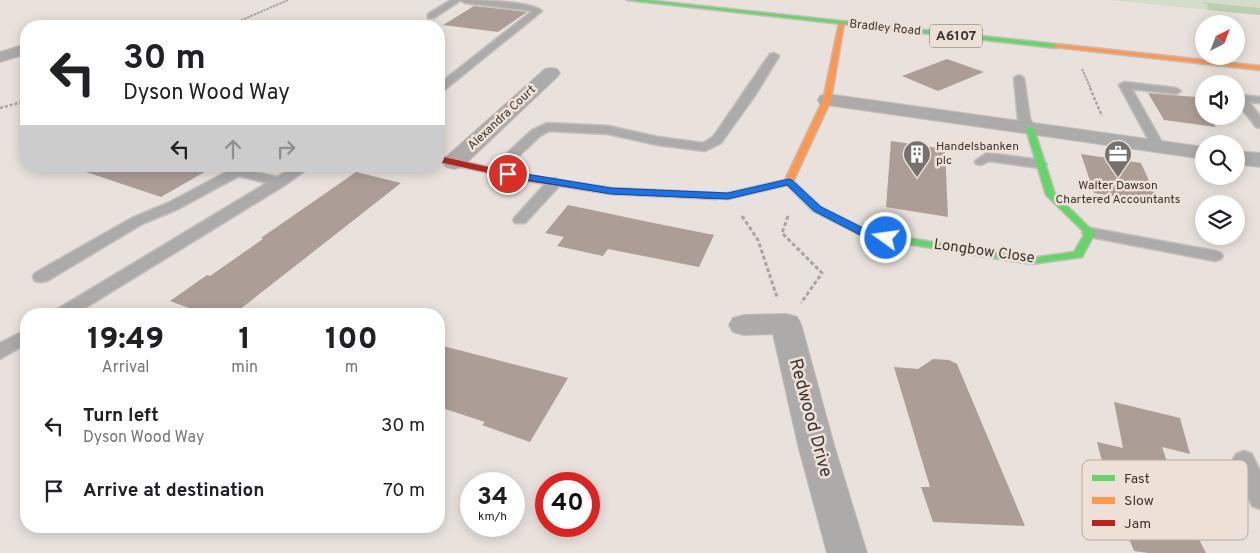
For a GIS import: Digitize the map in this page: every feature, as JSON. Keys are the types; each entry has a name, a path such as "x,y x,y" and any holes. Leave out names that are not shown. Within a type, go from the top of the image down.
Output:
{"street":[{"name":"Bradley Road","path":"630,0 1260,68"},
{"path":"446,161 611,191 728,196 793,185 827,100 841,24"},
{"path":"0,57 20,51"},
{"path":"0,63 18,68"},
{"name":"Alexandra Court","path":"446,161 551,73"},
{"path":"827,100 1195,152"},
{"path":"1030,129 1051,196 1090,233"},
{"path":"1039,161 1058,146 1082,141 1112,140"},
{"path":"1245,158 1260,160"},
{"name":"Longbow Close","path":"793,185 817,209 868,235 1032,261 1078,255 1090,233"},
{"path":"744,324 786,324"},
{"name":"Redwood Drive","path":"786,324 816,445 847,553"}],"lane":[{"path":"431,16 457,0"},
{"path":"445,83 538,11 526,7 465,0"},
{"path":"495,171 536,133 547,127 608,130 658,141 705,147 717,140 774,56"},
{"path":"1019,78 1024,118 1030,129"},
{"path":"1158,146 1124,85 1176,91"},
{"path":"1260,100 1240,98 1260,124"},
{"path":"981,161 986,157 1039,161"},
{"path":"41,277 137,221 173,206 237,172 280,182"},
{"path":"72,308 296,172"},
{"path":"520,220 555,182"},
{"path":"1090,233 1215,256"},
{"path":"0,352 20,340"},
{"path":"1248,470 1260,499"}],"path":[{"path":"242,20 288,0"},
{"path":"1070,48 1080,65 1112,140"},
{"path":"0,108 20,103"},
{"path":"786,324 822,273 782,232 793,185"},
{"path":"728,196 758,240 786,324"}],"green space":[{"path":"1109,0 1260,0 1260,15"},
{"path":"1201,2 1260,8 1260,15 1207,10 1208,5"}],"building":[{"path":"474,6 527,12 498,32 445,24"},
{"path":"947,59 984,72 938,91 902,76"},
{"path":"1148,93 1195,97 1195,124 1164,120"},
{"name":"Handelsbanken plc","path":"891,141 945,149 948,217 886,207"},
{"name":"Walter Dawson Chartered Accountants","path":"1081,154 1141,163 1159,203 1094,193"},
{"path":"86,172 205,172 161,197"},
{"path":"356,172 401,183 242,308 189,308 170,301 263,239 261,238"},
{"path":"568,205 714,235 699,267 608,249 603,256 557,246 564,237 545,233"},
{"path":"445,347 568,378 530,442 482,425 485,422 445,409"},
{"path":"933,359 949,360 957,364 1025,526 933,522 921,487 930,487 894,367 918,369"},
{"path":"1114,402 1180,418 1190,454 1162,447 1166,460 1102,460 1097,442 1123,448"},
{"path":"1129,540 1199,540 1206,553 1148,553 1134,551"}],"traffic: fast":[{"path":"630,0 1056,46"},
{"path":"789,182 817,209 868,235 1031,261 1078,255 1090,233 1051,195 1030,129"}],"traffic: slow":[{"path":"717,196 728,196 789,182 827,100 841,24"},
{"path":"1056,46 1260,68"}],"traffic: jam":[{"path":"445,160 520,177 611,191 717,196"}],"place":[{"name":"Handelsbanken plc","path":"917,178"},
{"name":"Walter Dawson Chartered Accountants","path":"1118,178"}],"route":[{"path":"508,174 611,191 728,196 789,182 817,209 868,235 886,238"}]}
